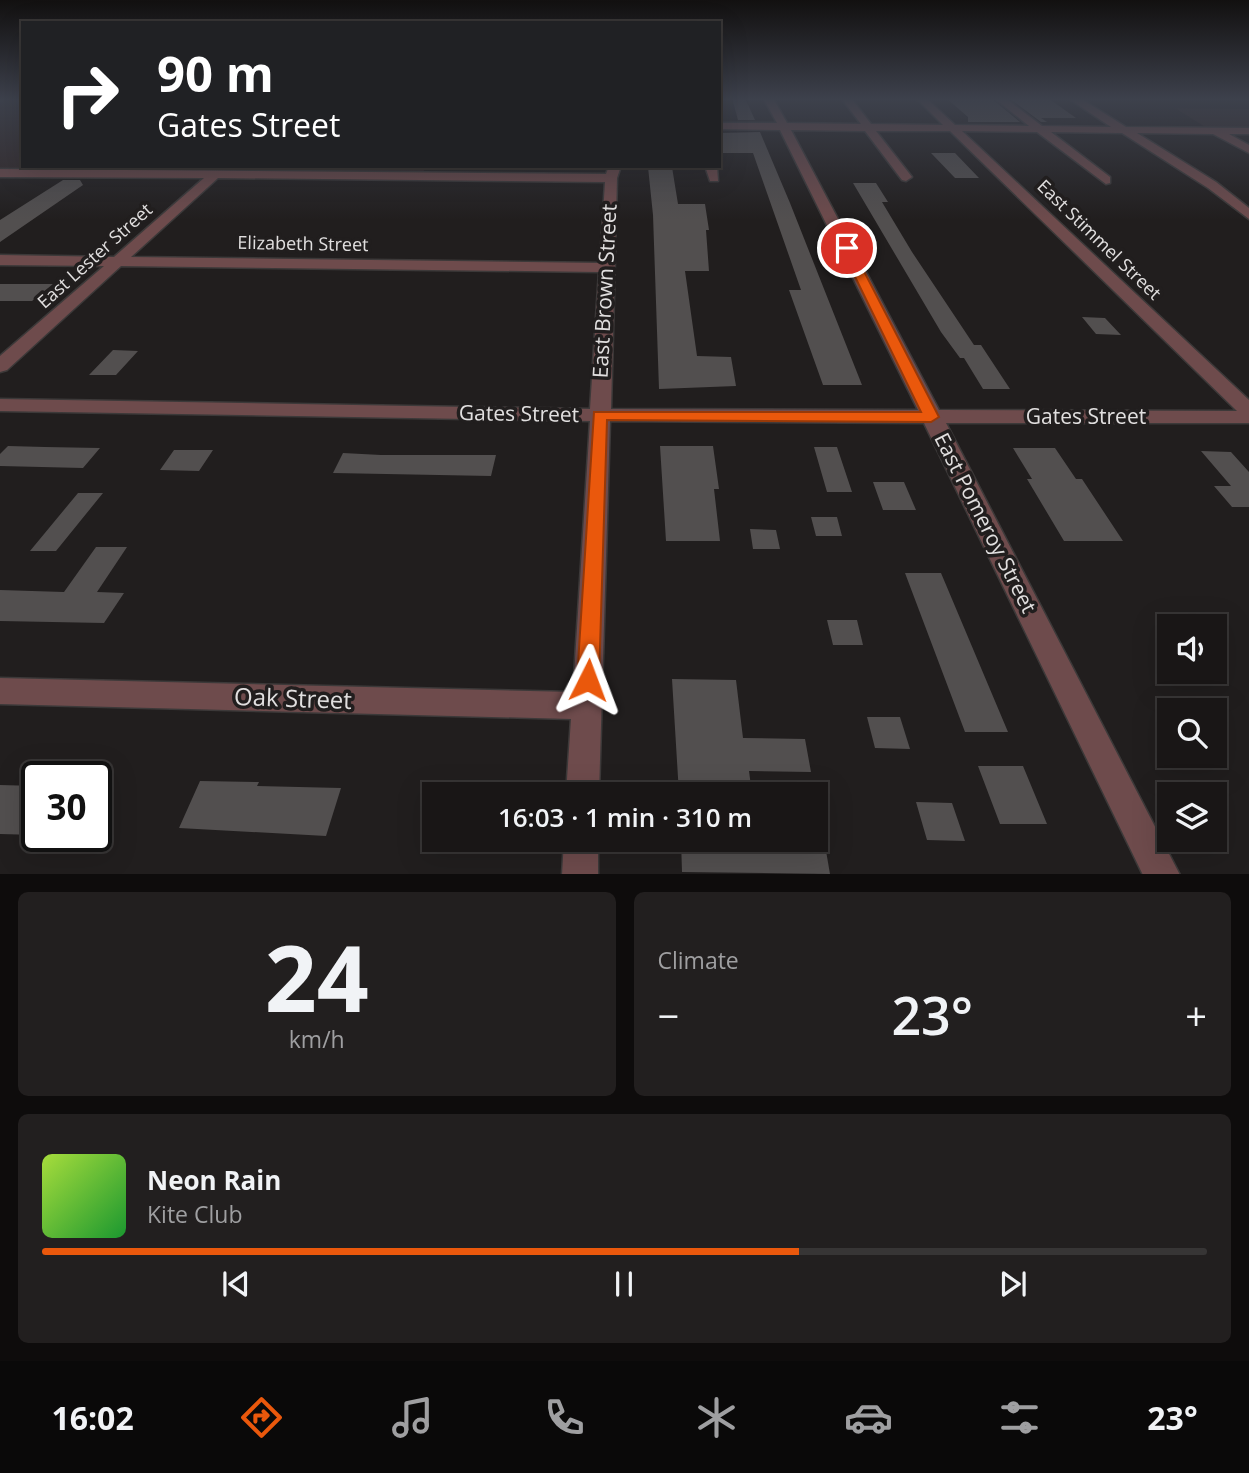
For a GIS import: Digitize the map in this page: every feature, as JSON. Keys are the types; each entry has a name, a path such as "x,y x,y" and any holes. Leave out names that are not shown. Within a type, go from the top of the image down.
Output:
{"street":[{"name":"East Pomeroy Street","path":"789,139 1162,874"},
{"path":"877,139 906,177"},
{"name":"East Stimmel Street","path":"964,139 1249,411"},
{"path":"1053,139 1106,180"},
{"path":"1138,139 1223,192 1249,215"},
{"path":"1228,139 1249,150"},
{"path":"0,173 176,170 215,174 254,171 613,172"},
{"name":"East Brown Street","path":"583,782 606,268 613,172"},
{"name":"East Lester Street","path":"0,366 215,174"},
{"name":"Elizabeth Street","path":"0,260 606,268"},
{"name":"Gates Street","path":"0,405 600,415 1249,417"},
{"name":"Oak Street","path":"0,691 586,706"},
{"path":"580,874 581,852"}],"shaded area":[{"path":"0,139 21,139 21,168 426,168 422,174 0,170"}],"building":[{"path":"721,139 763,139 862,385 823,385 789,290 801,290 753,153 722,153"},
{"path":"931,153 955,153 979,178 955,178"},
{"path":"648,168 672,168 678,204 705,204 709,230 706,230 709,271 685,271 697,356 731,357 736,386 659,389 653,215"},
{"path":"63,180 80,180 83,185 0,242 0,220"},
{"path":"853,183 876,183 888,202 882,202 912,252 974,345 981,345 1010,389 983,389 964,358 960,358 941,332"},
{"path":"0,284 53,284 32,301 0,301"},
{"path":"1082,317 1105,318 1121,335 1096,334"},
{"path":"113,350 138,351 116,375 89,375"},
{"path":"8,446 100,448 83,468 0,466 0,454"},
{"path":"660,446 713,446 719,489 714,489 720,541 666,541"},
{"path":"814,447 837,447 852,492 827,492"},
{"path":"1013,448 1055,448 1076,479 1082,479 1123,541 1064,541 1027,479 1032,479"},
{"path":"174,450 213,450 199,471 160,470"},
{"path":"1201,451 1231,452 1249,472 1249,507 1232,507 1214,486 1231,486"},
{"path":"343,453 496,455 491,476 333,473"},
{"path":"873,482 904,482 916,510 883,510"},
{"path":"78,493 103,493 56,551 30,551"},
{"path":"811,517 837,517 842,536 816,536"},
{"path":"750,529 776,530 780,549 753,549"},
{"path":"96,547 127,547 97,592 124,593 104,623 0,621 0,590 64,592"},
{"path":"905,573 941,573 1008,732 965,732"},
{"path":"827,620 857,620 863,645 833,645"},
{"path":"672,679 736,680 743,738 805,739 811,772 749,771 750,782 678,782"},
{"path":"867,717 900,717 910,749 875,748"},
{"path":"978,766 1023,766 1047,824 1000,824"},
{"path":"200,781 259,782 257,786 341,788 326,836 179,828"},
{"path":"0,785 21,786 21,835 0,834"},
{"path":"916,802 952,803 965,841 927,840"},
{"path":"681,852 826,852 830,874 682,872"}],"route":[{"path":"588,680 600,415 931,417 847,248"}]}
